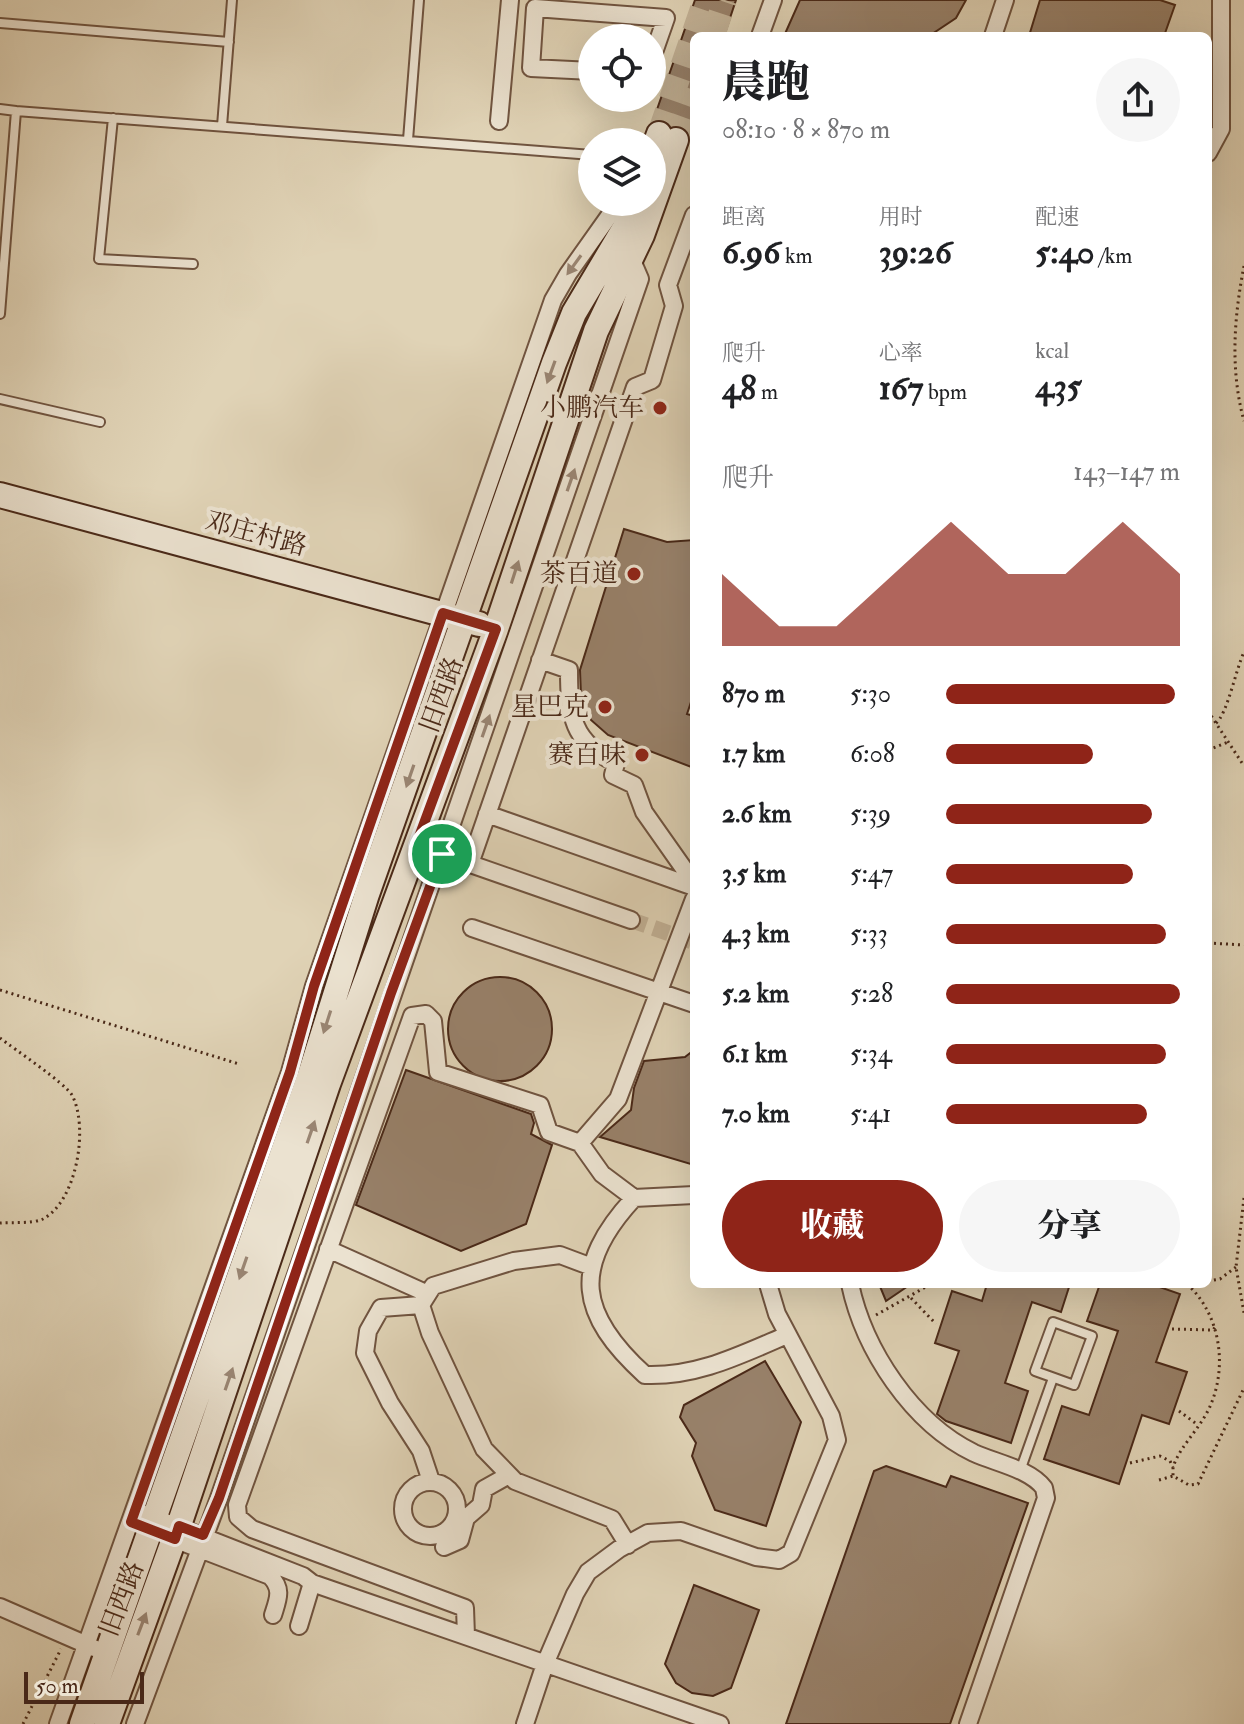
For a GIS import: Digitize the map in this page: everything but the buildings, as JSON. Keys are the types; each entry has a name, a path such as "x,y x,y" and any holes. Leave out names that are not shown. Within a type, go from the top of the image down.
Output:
{"main road":[{"name":"旧西路","path":"82,1724 98,1650 141,1519 222,1328 309,1078 454,616 567,328 629,216"},
{"name":"旧西路","path":"107,1724 98,1650 177,1532 328,1084 496,629 596,331 631,258 642,216"},
{"name":"邓庄村路","path":"0,495 496,629"}],"street":[{"path":"499,121 510,0"},
{"path":"761,32 773,0"},
{"path":"994,32 1005,0"},
{"path":"1212,146 1221,129 1221,0"},
{"path":"578,70 531,68 535,8 666,18 664,24"},
{"path":"507,33 533,35"},
{"path":"454,616 553,300 609,216"},
{"path":"470,864 635,387 652,380 674,306 668,285 690,226"},
{"path":"135,1724 200,1541 219,1498 640,279 631,258"},
{"path":"540,660 569,670 569,700 575,728 590,751 616,763 613,775 634,785 644,812 690,879"},
{"path":"487,814 690,884"},
{"path":"416,845 631,920"},
{"path":"580,1143 618,1099 690,910"},
{"path":"472,928 690,1003"},
{"path":"466,1636 465,1608 252,1529 238,1517 237,1505 254,1453 412,1016 426,1014 433,1021 438,1072 540,1105 549,1132 580,1143 602,1174 634,1198 690,1195"},
{"path":"634,1198 602,1241 592,1267 594,1313 616,1349 645,1375 671,1376 707,1368 787,1335"},
{"path":"328,1249 425,1299"},
{"path":"592,1267 560,1255 514,1261 433,1286 425,1299 430,1333 484,1449 509,1475 558,1500 612,1519 628,1545"},
{"path":"525,1724 563,1618 588,1572 628,1545 648,1533 681,1531 756,1557 779,1560 791,1553 837,1440 831,1416 787,1335 769,1288"},
{"path":"851,1288 861,1321 888,1371 934,1426 953,1443 1039,1481 1046,1498 968,1724"},
{"path":"425,1299 381,1308 368,1331 365,1353 390,1403 421,1451 431,1481"},
{"path":"444,1547 460,1540 458,1526 455,1497 442,1484 431,1481 417,1485 405,1497 407,1522 420,1534 428,1536 458,1526 481,1505 484,1489 509,1475"},
{"path":"141,1519 200,1541 291,1568 312,1583 720,1724"},
{"path":"200,1541 278,1583 280,1592 273,1615"},
{"path":"299,1626 312,1583"},
{"path":"0,1607 98,1650 58,1724"}],"lane":[{"path":"222,126 232,0"},
{"path":"408,140 419,0"},
{"path":"0,23 229,42"},
{"path":"0,109 578,154"},
{"path":"0,314 16,111"},
{"path":"113,118 99,259 193,264"},
{"path":"0,399 100,422"},
{"path":"1053,1322 1092,1336 1074,1385 1053,1378 1035,1371 1053,1322"},
{"path":"1020,1472 1053,1378"}],"path":[{"path":"1244,266 1238,298 1234,379 1244,421"},
{"path":"1216,723 1223,717 1233,677 1244,652"},
{"path":"1212,717 1244,766"},
{"path":"1212,748 1228,742"},
{"path":"1212,943 1244,945"},
{"path":"0,990 239,1064"},
{"path":"0,1038 71,1093 80,1135 73,1176 61,1200 43,1219 0,1223"},
{"path":"1244,1198 1236,1267 1244,1313"},
{"path":"1212,1280 1220,1279 1236,1267"},
{"path":"861,1321 925,1288"},
{"path":"1173,1467 1212,1402 1216,1385 1216,1326 1208,1307 1193,1288"},
{"path":"911,1298 936,1324"},
{"path":"1172,1329 1213,1330 1216,1326"},
{"path":"1159,1480 1173,1476 1189,1485 1198,1484 1244,1388"},
{"path":"1179,1411 1198,1425"},
{"path":"1130,1463 1160,1456 1170,1461 1173,1476"},
{"path":"23,1724 60,1650 98,1650"}],"tunnel":[{"path":"694,32 705,0"},
{"path":"714,32 725,0"},
{"path":"661,128 690,44"},
{"path":"676,140 690,101"},
{"path":"631,920 690,941"}],"place":[{"name":"小鹏汽车","path":"660,408"},
{"name":"茶百道","path":"634,574"},
{"name":"星巴克","path":"605,707"},
{"name":"赛百味","path":"642,755"}],"route":[{"path":"443,613 496,629 416,845 442,854 391,993 219,1498 203,1535 179,1526 175,1539 131,1522 290,1072 314,986 443,613"}]}
